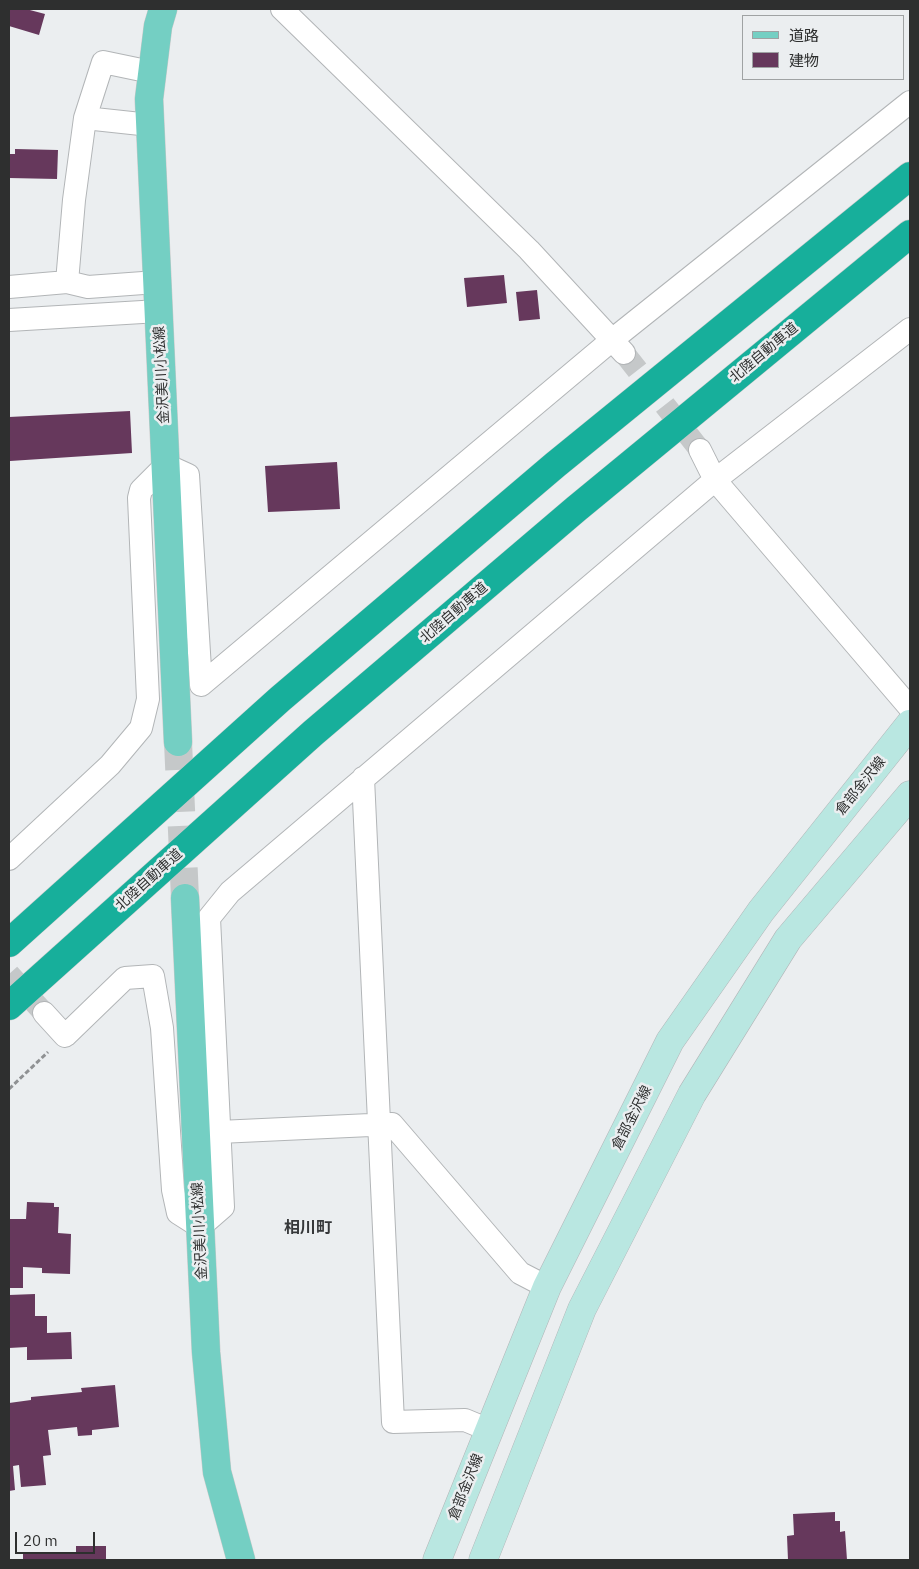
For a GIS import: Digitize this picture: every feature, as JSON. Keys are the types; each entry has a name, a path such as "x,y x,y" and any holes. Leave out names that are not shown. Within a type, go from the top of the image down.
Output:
{"highway":[{"path":"9,943 280,699 555,465 910,176"},
{"name":"北陸自動車道","path":"9,1006 321,727 576,508 910,234"}],"main road":[{"name":"金沢美川小松線","path":"163,9 158,26 149,99 178,742"},
{"name":"倉部金沢線","path":"437,1560 547,1287 670,1042 761,911 910,724"},
{"path":"483,1560 582,1309 692,1094 788,939 910,796"},
{"name":"金沢美川小松線","path":"185,898 206,1352 218,1472 241,1560"}],"street":[{"path":"282,9 529,250 618,347"},
{"path":"68,282 74,200 85,118 103,62 151,72"},
{"path":"9,859 110,765 142,728 148,700 139,498 141,490 166,466 188,475 201,685 618,347 910,102"},
{"path":"85,118 150,125"},
{"path":"9,287 68,282 88,287 157,282"},
{"path":"9,320 159,311"},
{"path":"44,1013 65,1036 125,978 153,976 162,1028 173,1190 178,1213 200,1227 223,1207 209,918 230,892 715,480 910,329"},
{"path":"700,450 715,480 910,708"},
{"path":"363,778 393,1422 464,1420 489,1430"},
{"path":"219,1132 392,1124 520,1273 547,1287"}],"path":[{"path":"9,1089 65,1036"}],"building":[{"path":"9,9 26,9 45,14 39,35 9,26"},
{"path":"15,149 58,150 57,179 9,178 9,154 15,154"},
{"path":"504,275 507,303 467,307 464,278"},
{"path":"537,290 540,319 519,321 516,292"},
{"path":"130,411 132,453 10,461 9,417"},
{"path":"337,462 340,509 268,512 265,466"},
{"path":"27,1202 54,1203 54,1207 59,1207 58,1233 71,1234 70,1274 42,1273 42,1268 23,1267 23,1288 9,1288 9,1219 26,1219"},
{"path":"35,1294 35,1316 47,1316 47,1333 71,1332 72,1359 27,1360 27,1347 9,1348 9,1295"},
{"path":"115,1385 119,1427 92,1430 92,1435 78,1436 77,1427 48,1430 51,1455 43,1456 46,1485 21,1487 19,1465 13,1466 15,1490 9,1491 9,1403 31,1400 31,1397 82,1392 81,1388"},
{"path":"835,1512 835,1521 840,1521 840,1532 845,1531 847,1560 788,1560 787,1536 794,1535 793,1514"},
{"path":"76,1546 106,1546 106,1560 23,1560 23,1553 76,1553"}],"tunnel":[{"path":"624,353 700,450"},
{"path":"178,742 185,898"},
{"path":"9,974 44,1013"}],"district":[{"name":"相川町","path":"308,1228"}]}
